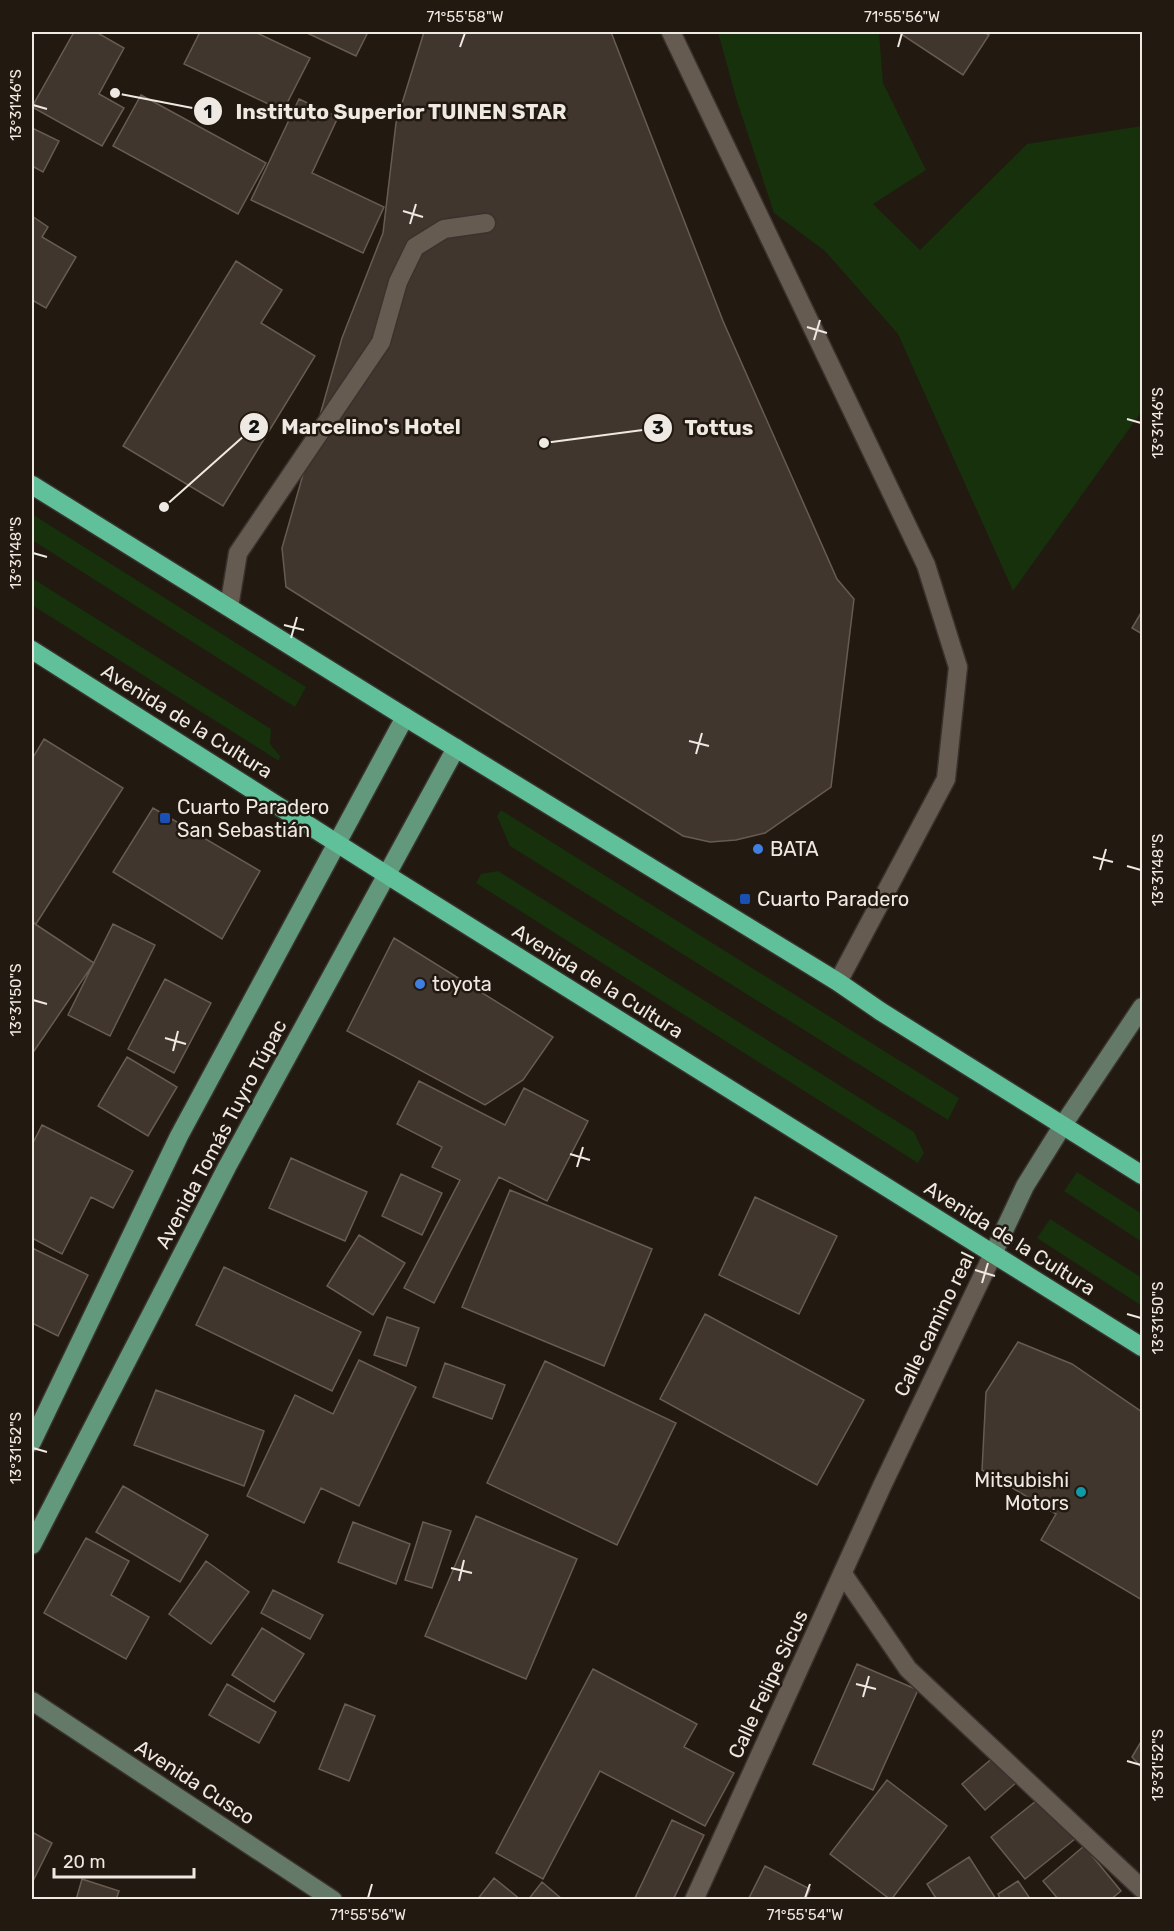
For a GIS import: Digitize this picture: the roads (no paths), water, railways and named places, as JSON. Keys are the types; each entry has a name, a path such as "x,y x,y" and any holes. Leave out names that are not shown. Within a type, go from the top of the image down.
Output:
{"highway":[{"path":"32,485 838,982 880,1011 1143,1176"},
{"name":"Avenida de la Cultura","path":"32,650 387,875 1143,1347"}],"main road":[{"name":"Avenida Tomás Tuyro Túpac","path":"32,1442 179,1136 405,717"},
{"name":"Avenida Tomás Tuyro Túpac","path":"32,1545 227,1167 456,748"}],"street":[{"path":"671,32 926,565 958,667 946,779 838,982"},
{"path":"229,607 238,553 381,342 398,282 416,248 444,229 486,224"},
{"path":"1063,1125 1143,1007"},
{"name":"Calle camino real","path":"882,1486 1025,1186 1063,1125"},
{"name":"Calle Felipe Sicus","path":"694,1899 882,1486"},
{"path":"843,1574 908,1669 1143,1889"},
{"name":"Avenida Cusco","path":"32,1701 333,1899"}],"place":[{"name":"Instituto Superior TUINEN STAR","path":"115,93"},
{"name":"Tottus","path":"544,443"},
{"name":"Marcelino's Hotel","path":"164,507"},
{"name":"Cuarto Paradero San Sebastián","path":"165,818"},
{"name":"BATA","path":"758,849"},
{"name":"Cuarto Paradero","path":"745,899"},
{"name":"toyota","path":"420,984"},
{"name":"Mitsubishi Motors","path":"1081,1492"}]}
